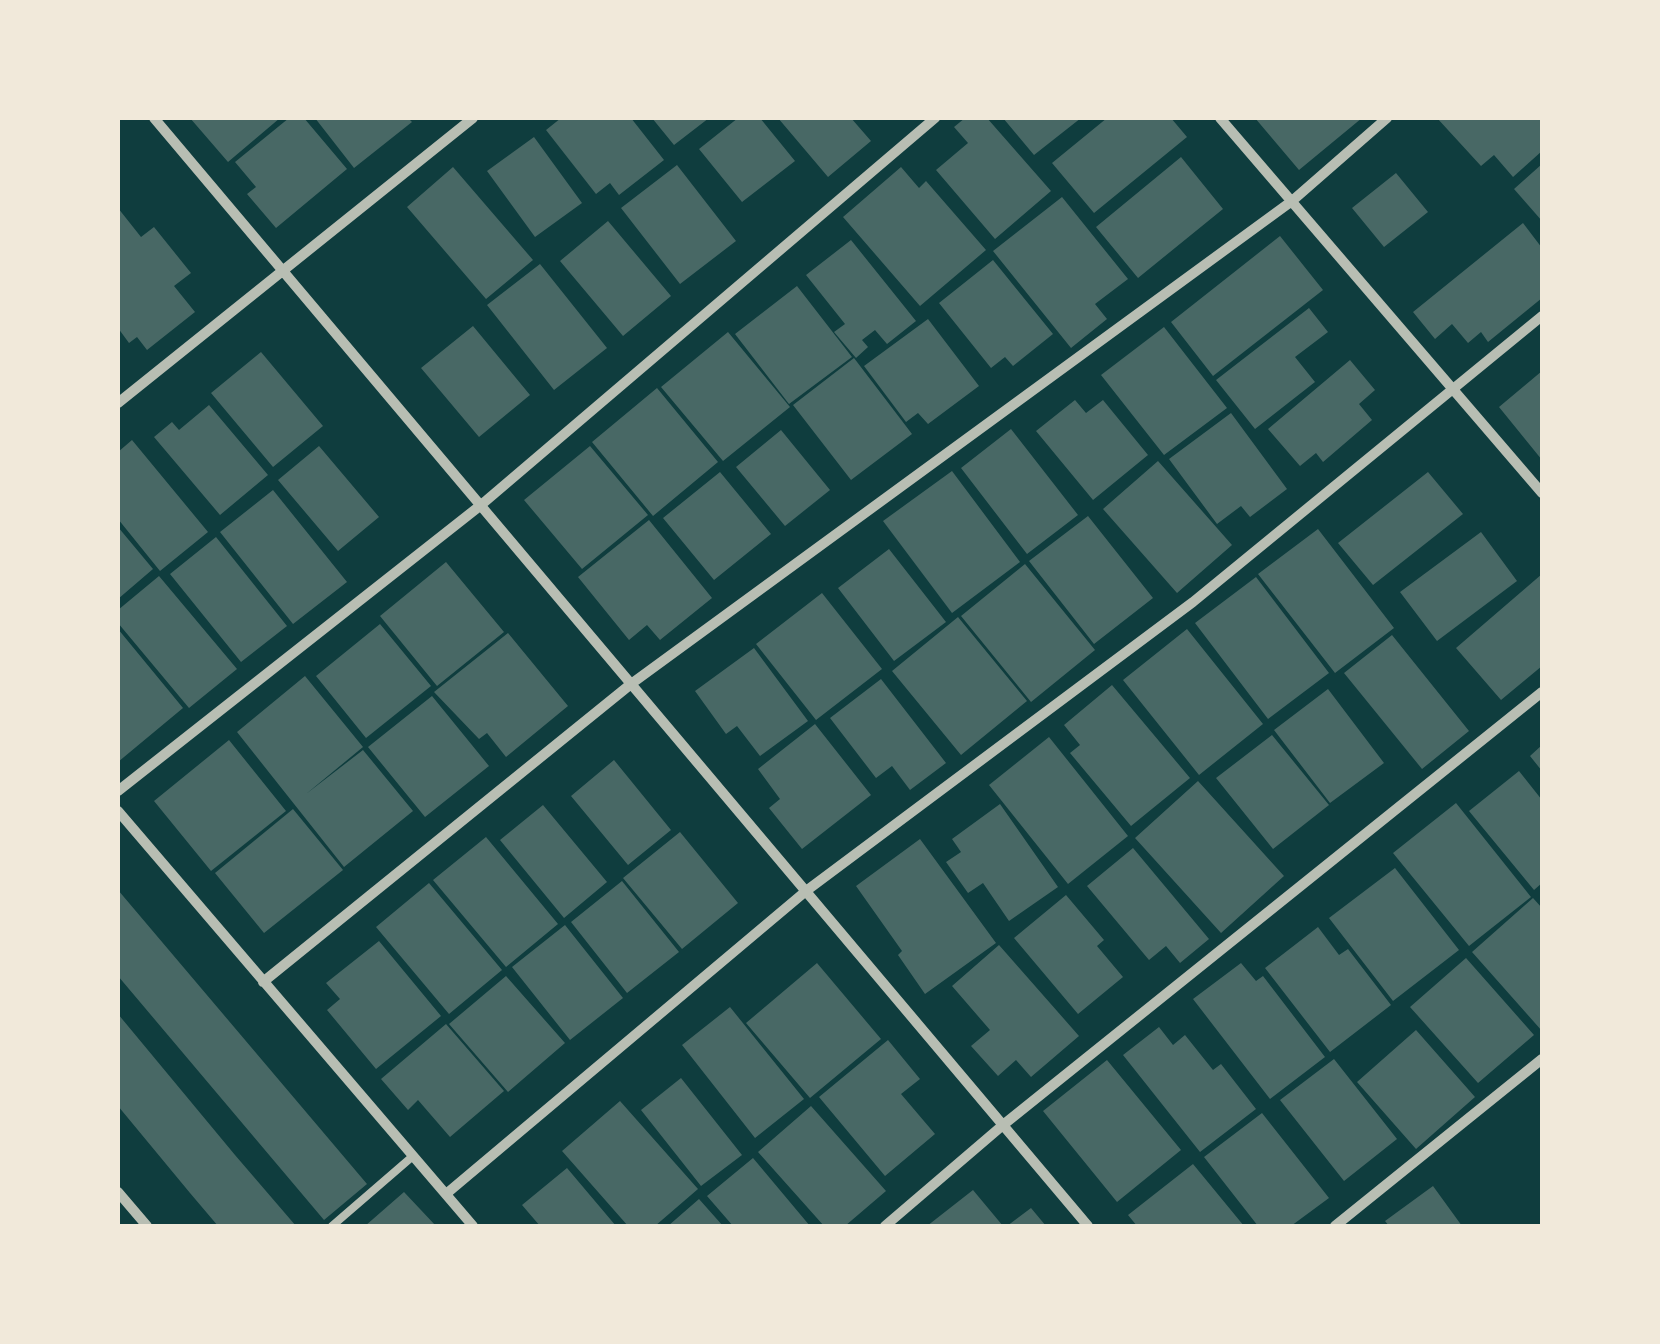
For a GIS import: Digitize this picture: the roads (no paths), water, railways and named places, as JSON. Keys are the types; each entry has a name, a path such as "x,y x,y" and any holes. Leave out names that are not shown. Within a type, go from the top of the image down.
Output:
{"street":[{"path":"154,118 1088,1226"},
{"path":"118,403 473,118"},
{"path":"118,791 481,505 935,118"},
{"path":"1220,118 1542,493"},
{"path":"263,982 631,684 1292,201 1387,118"},
{"path":"446,1194 806,891 1193,602 1542,316"},
{"path":"885,1226 1003,1125 1542,692"},
{"path":"118,811 474,1226"},
{"path":"1335,1226 1542,1059"},
{"path":"118,1192 147,1226"}],"lane":[{"path":"332,1226 413,1156"}]}
